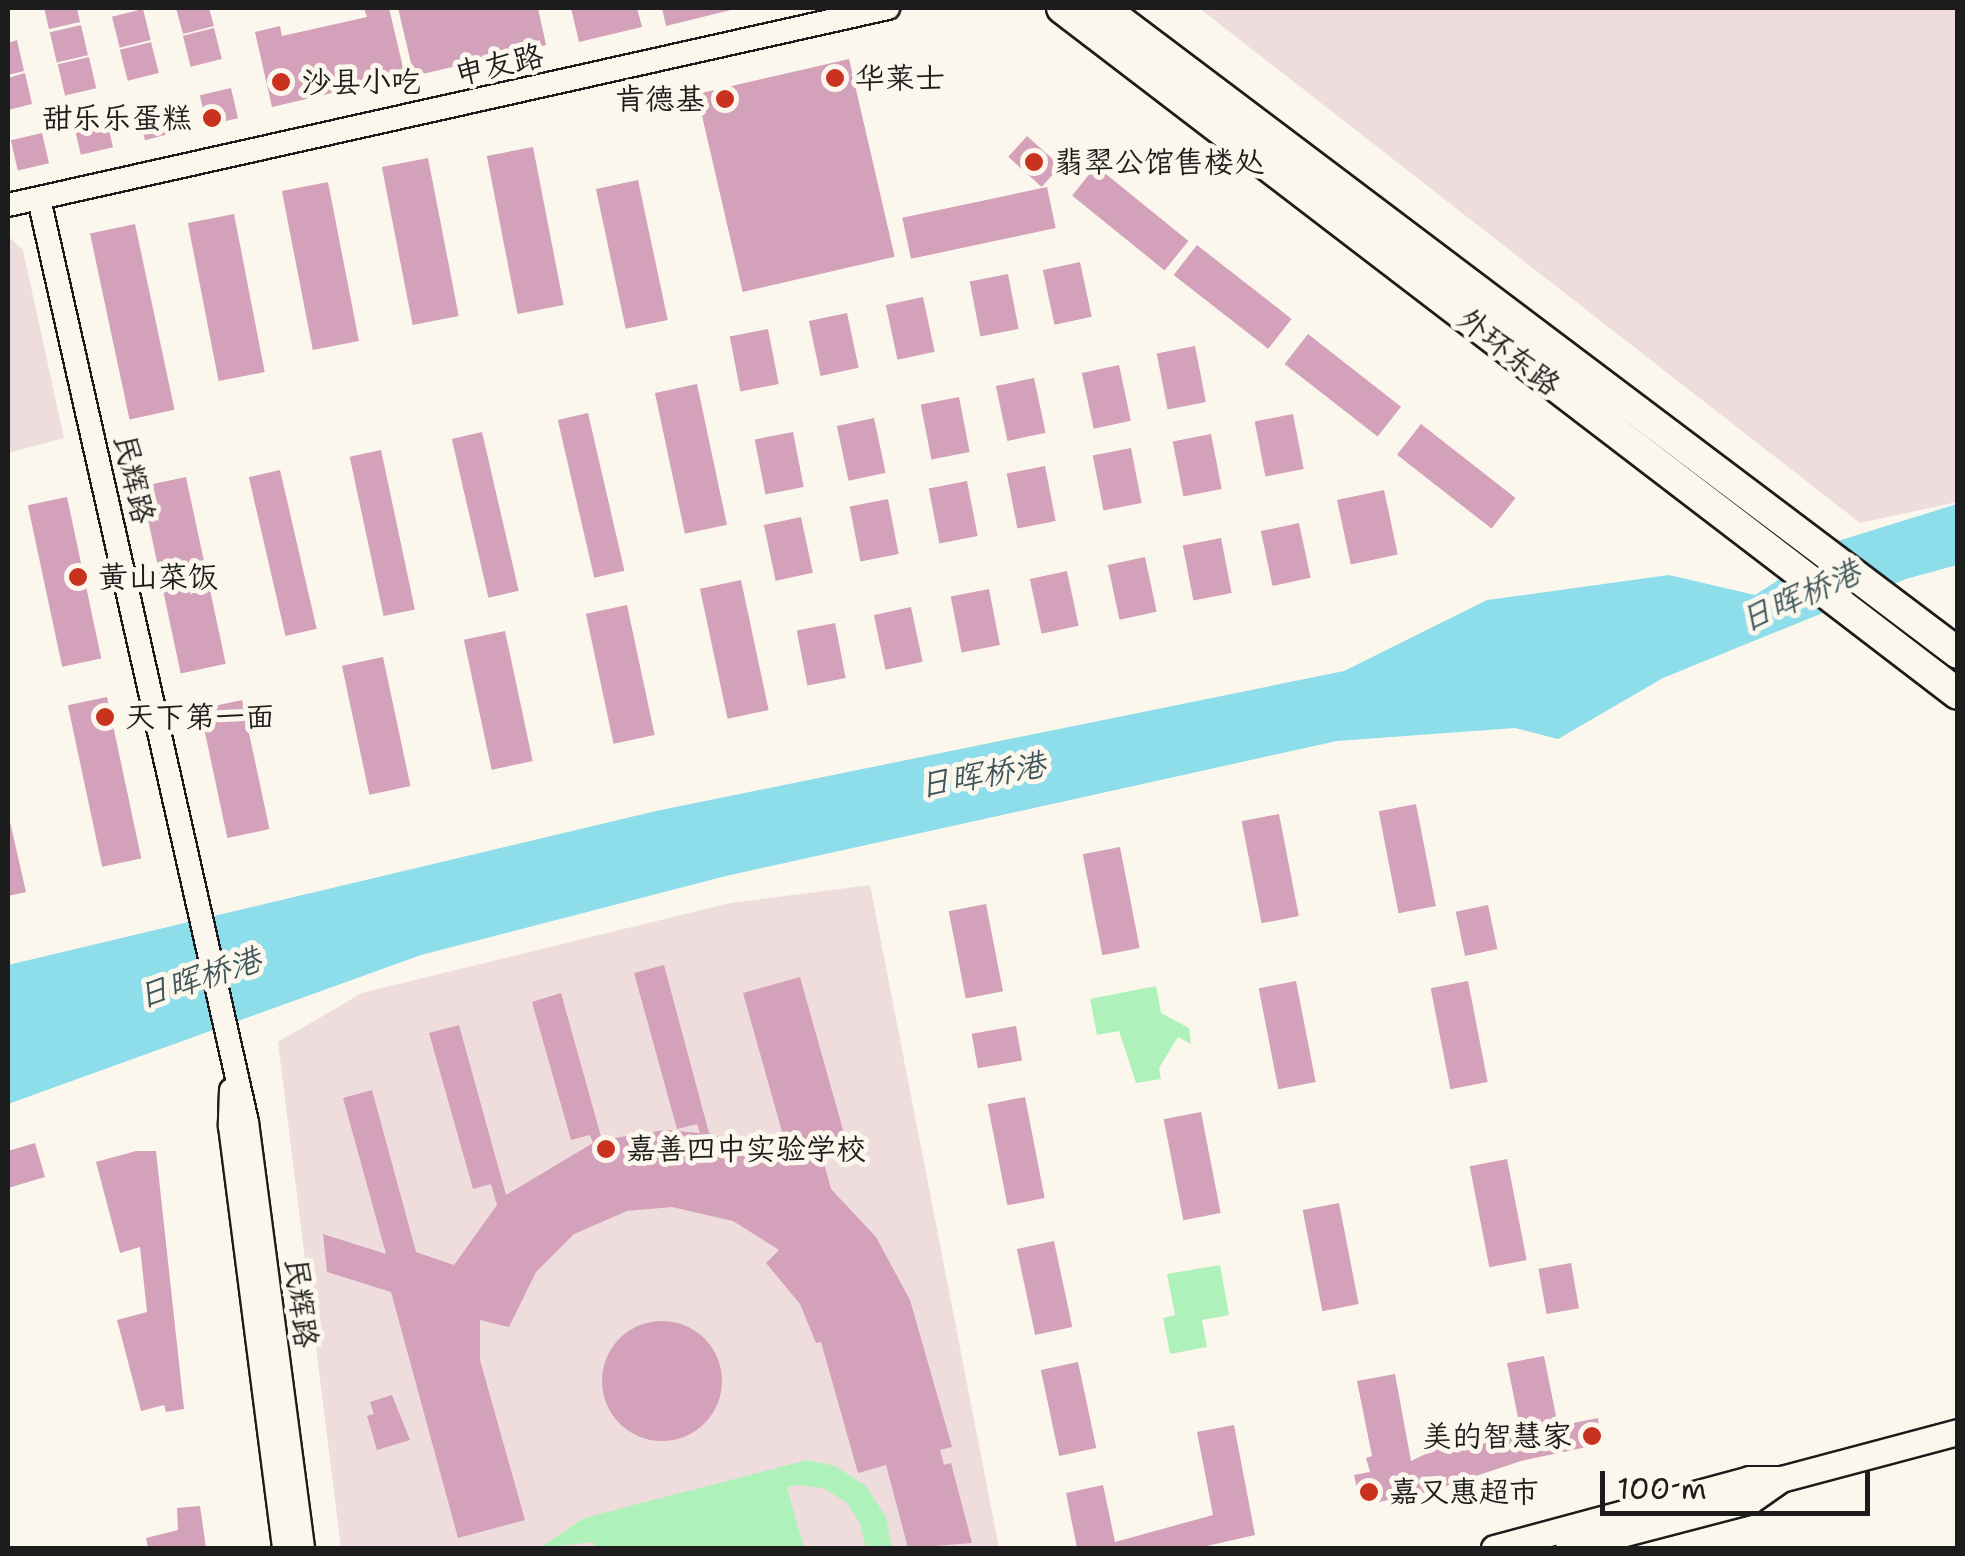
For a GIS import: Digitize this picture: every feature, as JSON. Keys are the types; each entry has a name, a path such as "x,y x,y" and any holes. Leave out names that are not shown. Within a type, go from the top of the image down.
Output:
{"highway":[{"name":"外环东路","path":"1062,8 1958,694"},
{"name":"外环东路","path":"1103,8 1958,653"}],"main road":[{"path":"1494,1548 1749,1479 1781,1478 1958,1432"},
{"path":"1568,1548 1751,1500 1781,1478"}],"street":[{"name":"申友路","path":"8,206 888,8"},
{"name":"民辉路","path":"40,199 200,904 232,1066 248,1122 304,1548"},
{"name":"民辉路","path":"232,1066 230,1126 284,1548"}],"shaded area":[{"path":"1199,8 1957,8 1957,502 1860,523"},
{"path":"8,236 23,250 64,438 8,453"},
{"name":"嘉善四中实验学校","path":"870,885 999,1548 341,1548 278,1042 362,993 730,903"}],"green space":[{"path":"1156,986 1161,1013 1189,1028 1191,1044 1178,1037 1159,1068 1161,1079 1136,1083 1119,1031 1097,1035 1090,999"},
{"path":"1220,1265 1229,1315 1202,1320 1207,1347 1170,1354 1163,1318 1175,1315 1167,1274"},
{"path":"807,1460 835,1466 866,1486 886,1517 892,1548 866,1548 860,1523 846,1502 823,1488 798,1485 787,1487 804,1548 595,1548 593,1542 540,1548 584,1518"}],"water":[{"name":"日晖桥港","path":"1957,504 1957,565 1906,579 1663,678 1558,739 1515,728 1337,741 726,876 421,955 8,1104 8,965 656,811 1344,671 1487,600 1669,575 1755,595 1841,540"}],"building":[{"path":"44,8 77,8 80,22 49,29"},
{"path":"176,8 209,8 214,26 183,34"},
{"path":"364,8 389,8 405,76 272,107 255,32 280,26 282,36 367,17"},
{"path":"398,8 538,8 546,45 414,76"},
{"path":"571,8 637,8 642,27 579,42"},
{"path":"662,8 734,8 735,9 666,26"},
{"path":"143,9 151,40 120,48 112,17"},
{"path":"81,25 88,55 57,62 50,32"},
{"path":"214,28 222,59 191,67 183,36"},
{"path":"17,40 24,71 8,75 8,43"},
{"path":"151,42 159,73 128,81 120,50"},
{"path":"89,57 96,88 65,95 58,64"},
{"path":"849,59 895,257 743,292 697,94"},
{"path":"25,73 32,104 8,110 8,78"},
{"path":"231,88 238,118 207,125 200,95"},
{"path":"168,102 176,132 145,140 137,110"},
{"path":"106,117 113,147 81,155 74,124"},
{"path":"42,133 49,163 18,170 11,140"},
{"name":"翡翠公馆售楼处","path":"1027,136 1060,166 1042,187 1008,157"},
{"path":"533,147 564,305 518,314 487,156"},
{"path":"428,158 459,316 413,325 382,167"},
{"path":"1096,166 1188,241 1165,270 1072,196"},
{"path":"638,180 668,320 626,329 596,189"},
{"path":"328,182 359,341 313,350 282,191"},
{"path":"1047,187 1056,228 911,259 902,218"},
{"path":"234,214 265,372 219,381 188,223"},
{"path":"135,224 175,410 130,419 90,234"},
{"path":"1197,245 1292,319 1268,349 1174,275"},
{"path":"1080,262 1092,317 1054,325 1043,270"},
{"path":"1008,274 1019,329 980,336 970,281"},
{"path":"923,297 935,352 897,360 886,305"},
{"path":"847,313 859,368 820,376 809,321"},
{"path":"768,329 779,384 740,391 730,336"},
{"path":"1308,334 1401,407 1378,437 1285,364"},
{"path":"1195,346 1206,402 1168,409 1157,353"},
{"path":"1119,365 1131,421 1094,429 1082,373"},
{"path":"1034,378 1046,433 1007,441 996,386"},
{"path":"697,384 727,525 685,534 655,393"},
{"path":"959,397 970,452 931,459 921,404"},
{"path":"588,413 624,571 594,578 558,420"},
{"path":"1293,414 1304,469 1265,476 1255,421"},
{"path":"874,418 886,473 848,481 837,426"},
{"path":"1421,424 1516,498 1492,529 1397,455"},
{"path":"482,432 519,591 488,598 452,439"},
{"path":"793,432 804,487 765,494 755,439"},
{"path":"1211,434 1222,489 1183,496 1173,441"},
{"path":"1131,448 1142,503 1103,510 1093,455"},
{"path":"381,450 415,609 384,616 350,457"},
{"path":"1045,466 1056,521 1017,528 1007,473"},
{"path":"280,470 317,629 285,636 249,477"},
{"path":"186,477 226,664 181,673 141,487"},
{"path":"967,481 978,536 939,543 929,488"},
{"path":"1384,490 1398,555 1351,565 1337,500"},
{"path":"67,497 101,658 62,667 28,505"},
{"path":"888,499 899,554 860,561 850,506"},
{"path":"801,517 813,573 776,581 764,525"},
{"path":"1299,523 1311,578 1272,586 1261,531"},
{"path":"1221,538 1232,593 1193,600 1183,545"},
{"path":"1145,557 1157,612 1119,620 1108,565"},
{"path":"1067,571 1079,626 1041,634 1030,579"},
{"path":"741,580 769,710 728,719 700,589"},
{"path":"989,589 1000,645 962,652 951,596"},
{"path":"627,605 655,735 614,744 586,614"},
{"path":"911,607 923,662 885,670 874,615"},
{"path":"835,623 846,678 807,685 797,630"},
{"path":"505,631 533,761 492,770 464,640"},
{"path":"383,657 410,786 369,795 342,666"},
{"path":"107,697 141,858 102,867 68,705"},
{"path":"242,700 269,829 227,838 200,709"},
{"path":"1416,804 1436,906 1399,913 1379,811"},
{"path":"8,813 26,892 8,896"},
{"path":"1279,814 1299,916 1262,923 1242,821"},
{"path":"1120,847 1140,948 1102,955 1083,854"},
{"path":"986,904 1003,991 966,999 949,911"},
{"path":"1488,905 1497,949 1465,956 1456,912"},
{"path":"664,965 709,1133 794,1164 806,1148 788,1153 743,993 800,977 845,1137 819,1145 831,1189 876,1237 910,1300 952,1447 940,1450 944,1465 951,1463 972,1543 908,1548 886,1465 858,1473 821,1342 816,1343 800,1304 766,1263 779,1250 733,1221 672,1207 627,1211 574,1234 536,1272 509,1327 480,1320 480,1360 525,1520 458,1538 391,1292 327,1272 323,1234 386,1254 343,1098 372,1090 416,1252 454,1265 497,1205 491,1184 473,1189 429,1033 459,1025 506,1195 593,1143 590,1135 571,1140 532,1002 561,993 602,1140 665,1130 700,1133 697,1124 677,1129 634,973"},
{"path":"1296,981 1316,1082 1278,1089 1259,988"},
{"path":"1468,981 1488,1082 1450,1089 1431,988"},
{"path":"1016,1026 1022,1060 978,1068 972,1034"},
{"path":"1025,1097 1045,1198 1007,1205 988,1104"},
{"path":"1201,1112 1221,1213 1183,1220 1164,1119"},
{"path":"35,1143 45,1177 8,1188 8,1151"},
{"path":"136,1151 156,1151 184,1409 166,1412 164,1405 141,1411 117,1320 147,1312 140,1247 120,1253 96,1162"},
{"path":"1507,1159 1527,1260 1489,1267 1470,1166"},
{"path":"1339,1203 1359,1304 1322,1311 1303,1210"},
{"path":"1054,1241 1072,1327 1035,1335 1017,1249"},
{"path":"1571,1263 1579,1308 1546,1314 1539,1269"},
{"path":"662,1321 685,1326 704,1339 717,1358 722,1381 717,1404 704,1423 685,1436 662,1441 639,1436 620,1423 607,1404 602,1381 607,1358 620,1339 639,1326"},
{"path":"1544,1356 1558,1426 1598,1418 1601,1444 1521,1461 1428,1492 1369,1504 1358,1493 1354,1475 1370,1472 1366,1458 1372,1456 1357,1381 1395,1374 1411,1461 1438,1448 1521,1432 1507,1363"},
{"path":"1078,1362 1096,1448 1059,1456 1041,1370"},
{"path":"392,1395 410,1440 377,1450 367,1416 374,1414 370,1402"},
{"path":"1234,1425 1255,1535 1198,1548 1077,1548 1066,1493 1103,1485 1115,1542 1213,1515 1197,1432"},
{"path":"200,1506 206,1548 148,1548 146,1538 178,1530 177,1508"}],"place":[{"name":"华莱士","path":"835,78"},
{"name":"沙县小吃","path":"281,82"},
{"name":"肯德基","path":"725,99"},
{"name":"甜乐乐蛋糕","path":"212,118"},
{"name":"翡翠公馆售楼处","path":"1034,162"},
{"name":"黄山菜饭","path":"78,577"},
{"name":"天下第一面","path":"105,717"},
{"name":"嘉善四中实验学校","path":"606,1149"},
{"name":"美的智慧家","path":"1592,1436"},
{"name":"嘉又惠超市","path":"1369,1492"}]}
